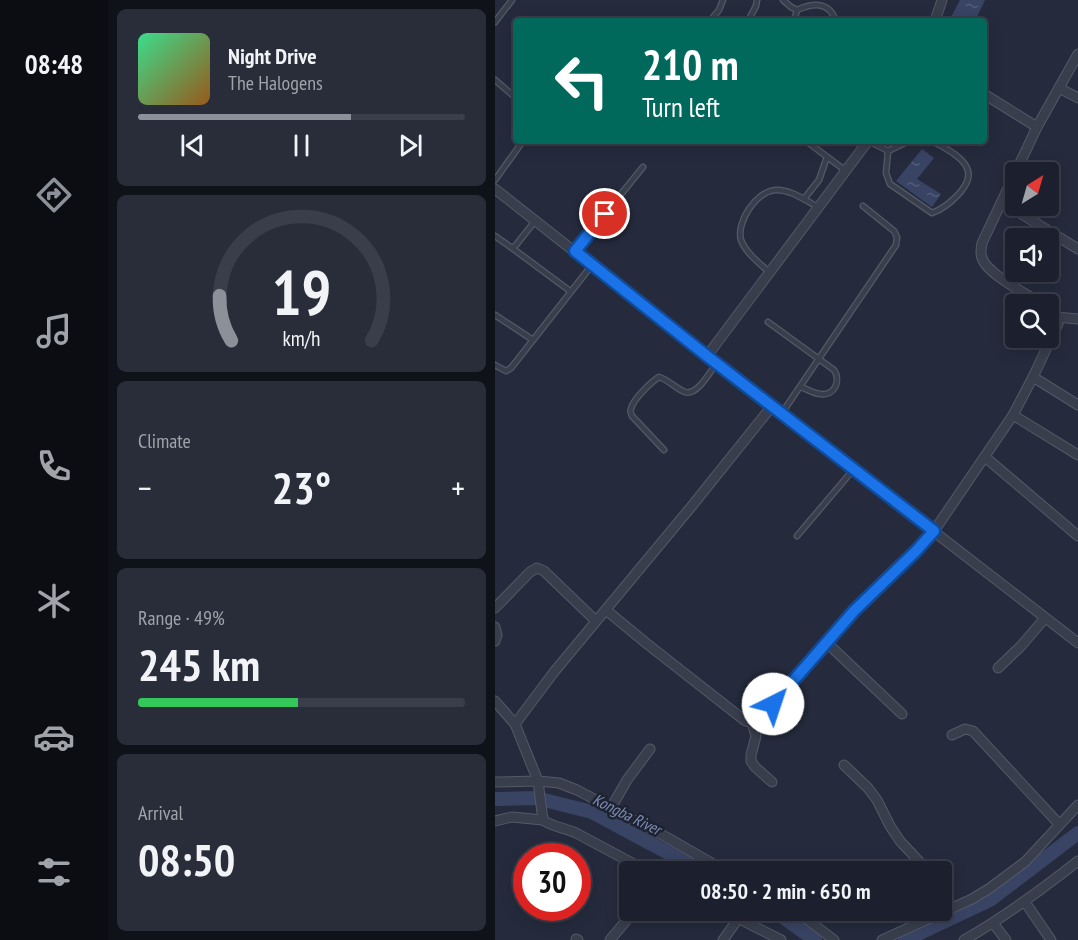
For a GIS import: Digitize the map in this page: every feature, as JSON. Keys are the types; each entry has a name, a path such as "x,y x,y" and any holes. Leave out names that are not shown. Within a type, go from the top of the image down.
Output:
{"street":[{"path":"936,18 942,0"},
{"path":"1027,294 987,268 982,258 982,243 1037,127 1078,54"},
{"path":"1059,88 1078,98"},
{"path":"987,96 1037,127"},
{"path":"707,356 867,144"},
{"path":"495,189 1078,644"},
{"path":"1002,202 1078,249"},
{"path":"1059,316 1078,319"},
{"path":"752,723 759,719 854,611 934,531 1013,415 1046,348"},
{"path":"1033,377 1078,405"},
{"path":"515,724 554,672 772,406"},
{"path":"1013,415 1078,455"},
{"path":"985,457 1078,536"},
{"path":"495,608 537,568 545,571 597,621"},
{"path":"606,610 744,720 752,723"},
{"path":"998,668 1045,618"},
{"path":"495,627 497,635 495,641"},
{"path":"826,642 902,714"},
{"path":"495,701 515,724 538,782 542,818 547,824 567,828 628,861"},
{"path":"752,723 756,736 751,761 772,783"},
{"path":"952,735 965,729 973,731 1059,824"},
{"path":"611,808 627,780 650,749"},
{"path":"845,765 868,788 900,841 919,861"},
{"path":"495,782 559,783 577,790 707,861"},
{"path":"952,909 990,888 1025,862 1078,805"},
{"path":"495,821 512,818 542,818"},
{"path":"964,940 1025,902 1078,861"},
{"path":"1025,902 1051,940"},
{"path":"611,940 626,921"},
{"path":"723,940 737,921"},
{"path":"742,921 781,940"},
{"path":"809,921 834,940"},
{"path":"882,940 924,921"},
{"path":"993,923 1006,940"}],"lane":[{"path":"495,22 511,0"},
{"path":"712,18 723,0"},
{"path":"750,18 757,0"},
{"path":"783,0 797,10"},
{"path":"794,18 797,10 811,4 823,6 835,18"},
{"path":"495,80 513,96"},
{"path":"497,178 521,144"},
{"path":"810,144 846,171"},
{"path":"875,144 888,151"},
{"path":"888,151 903,144"},
{"path":"888,151 886,173 890,184 932,213 939,211 964,189 968,176 967,168 960,159 938,144"},
{"path":"804,199 819,180 827,158"},
{"path":"575,251 643,167"},
{"path":"769,272 746,250 741,240 743,218 753,203 768,192 775,190 786,191 818,207"},
{"path":"782,413 896,244 897,237 894,231 863,206"},
{"path":"512,248 535,221"},
{"path":"495,236 570,291"},
{"path":"495,365 506,371 511,368 592,265"},
{"path":"495,315 533,340"},
{"path":"768,322 820,359 838,375 838,382 834,389 827,394 819,394 801,387"},
{"path":"664,450 632,416 630,410 632,404 659,377 686,392 692,392 697,389 717,363"},
{"path":"797,536 854,469"}],"water":[{"path":"960,0 985,0 976,18 951,18"},
{"path":"922,149 934,158 917,179 941,194 932,207 896,181"}],"waterway":[{"name":"Kongba River","path":"495,799 536,798 592,812 683,861"},
{"name":"Kongba River","path":"905,940 990,900 1078,833"},
{"name":"Kongba River","path":"788,921 815,940"}],"route":[{"path":"605,214 575,251 934,531 837,629 773,704"}]}
